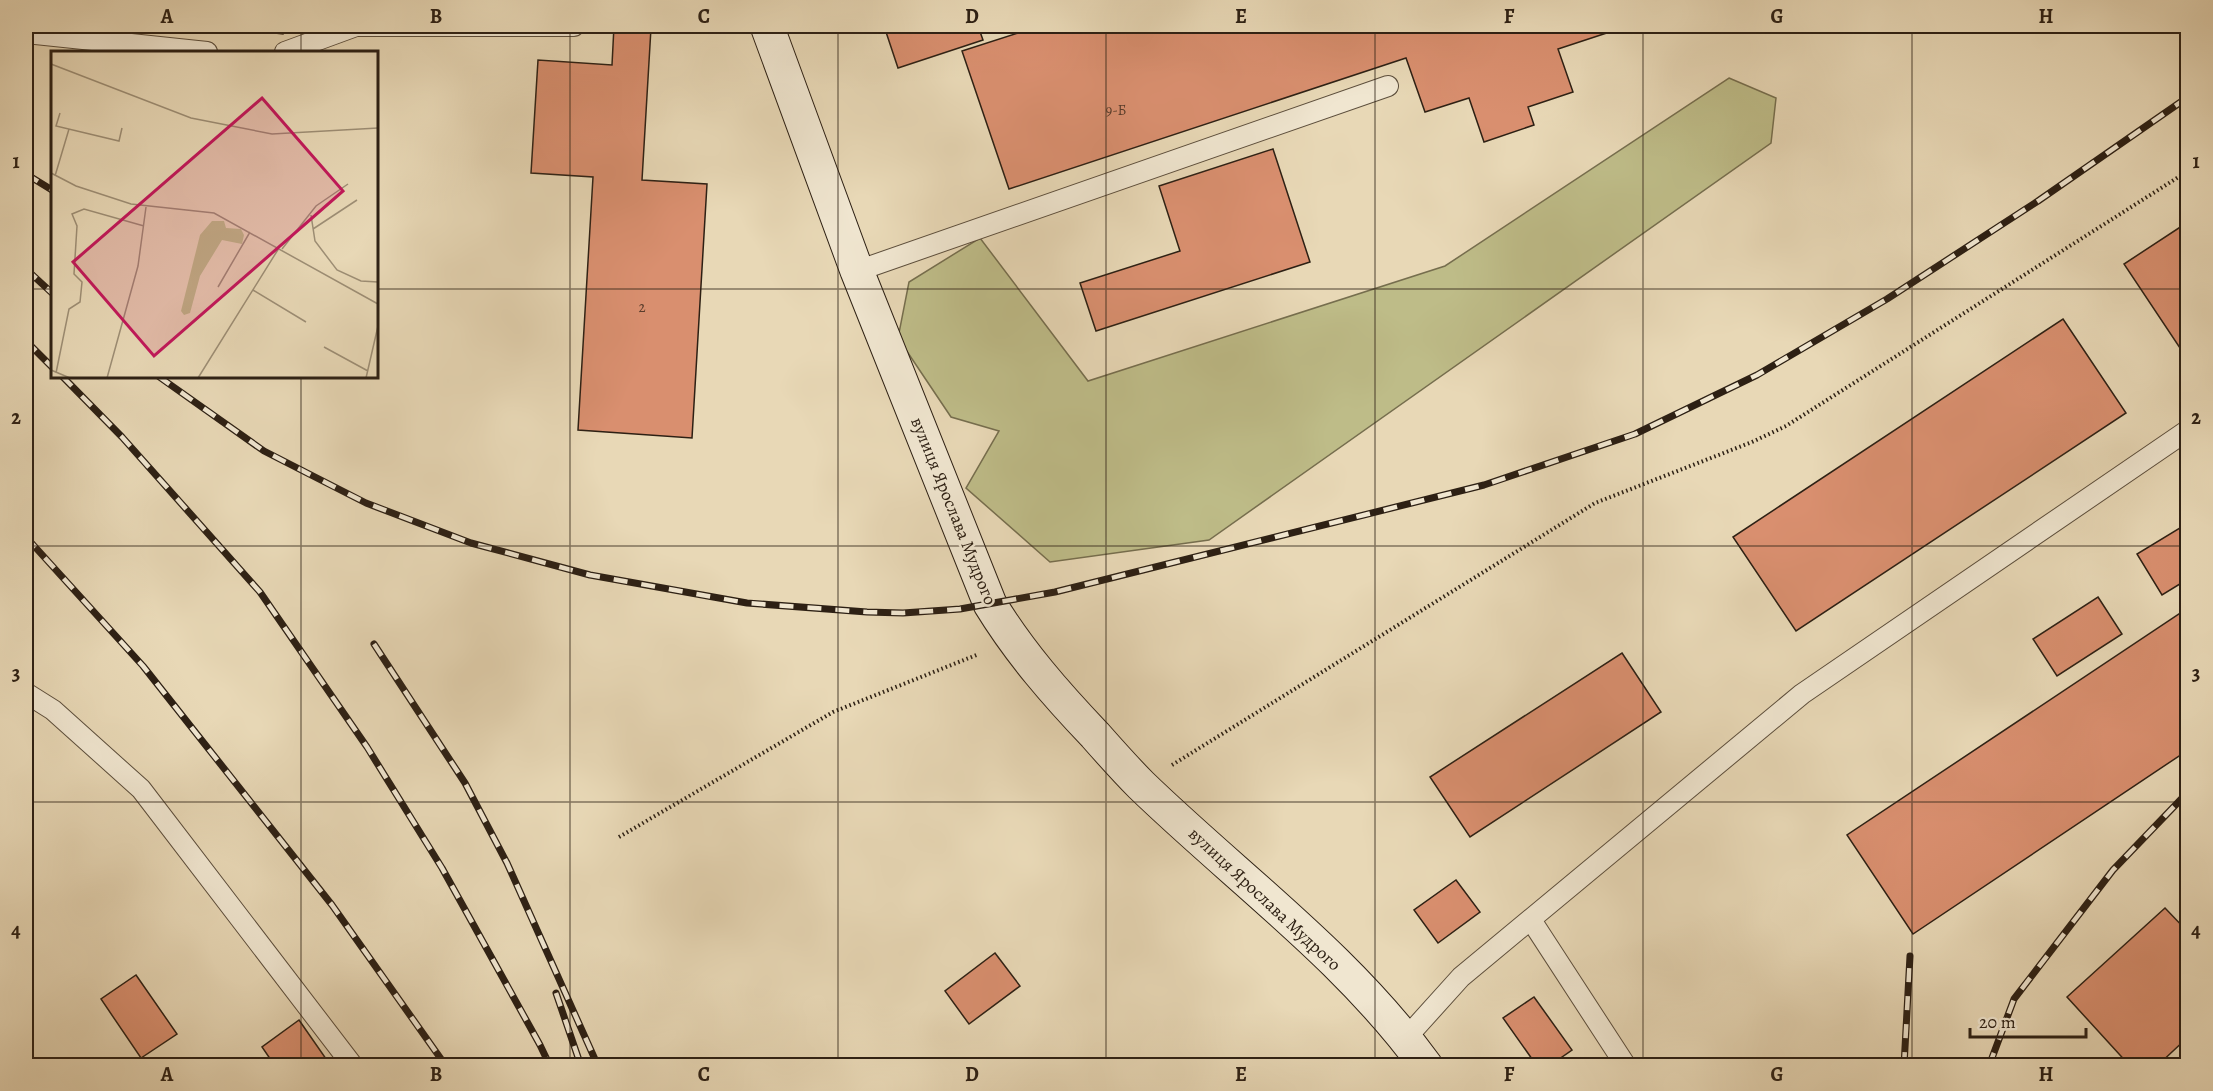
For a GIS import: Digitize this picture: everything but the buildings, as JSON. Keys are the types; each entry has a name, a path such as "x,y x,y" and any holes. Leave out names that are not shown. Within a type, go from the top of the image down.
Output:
{"street":[{"name":"вулиця Ярослава Мудрого","path":"767,26 857,271 990,604 1012,641 1055,693 1141,784 1316,942 1406,1038 1426,1065"}],"lane":[{"path":"288,51 356,26 574,26"},
{"path":"26,33 197,51"},
{"path":"857,271 1388,86"},
{"path":"1406,1038 1461,977 1802,694 2187,430"},
{"path":"26,693 53,710 141,789 353,1065"},
{"path":"1531,920 1626,1065"}],"path":[{"path":"1141,784 1595,503 1752,442 1786,426 2187,171"},
{"path":"619,837 833,712 1012,641"}],"shaded area":[{"path":"1729,78 1776,98 1771,143 1209,540 1050,562 966,488 999,431 951,417 898,338 909,282 980,238 1088,381 1445,266"}],"railway":[{"path":"161,378 264,451 366,503 471,543 590,575 747,603 867,612 903,613 960,609 1055,592 1484,485 1635,434 1757,375 1887,299 2038,201 2188,97"},
{"path":"26,174 51,189"},
{"path":"26,269 51,292"},
{"path":"26,341 51,366"},
{"path":"64,378 122,437 260,592 367,747 442,868 550,1066"},
{"path":"26,537 143,666 332,905 446,1066"},
{"path":"374,644 465,783 507,863 598,1066"},
{"path":"1989,1066 2014,999 2113,870 2188,792"},
{"path":"1904,1066 1910,956"},
{"path":"556,993 581,1066"}]}
